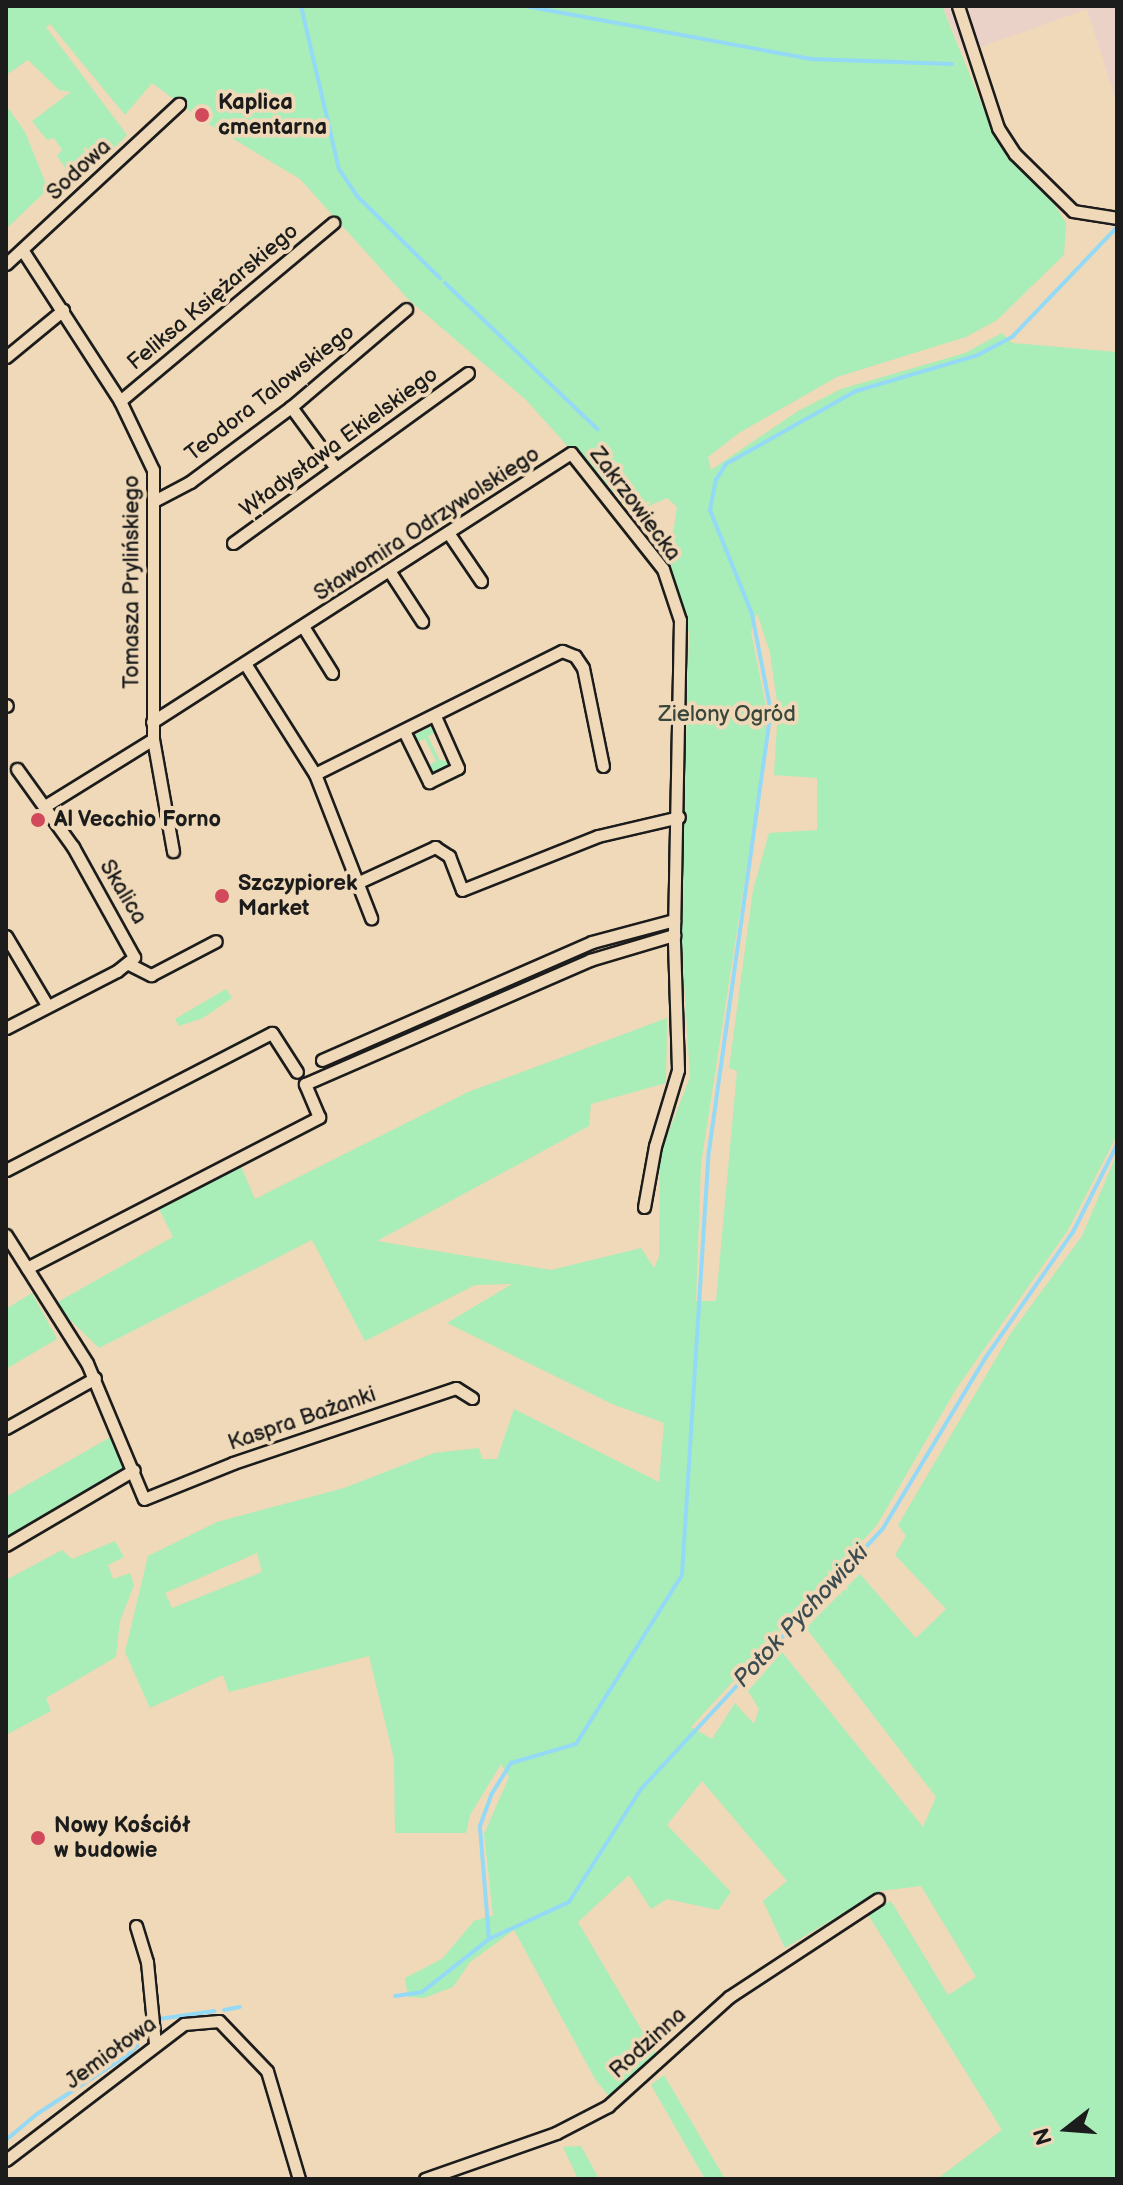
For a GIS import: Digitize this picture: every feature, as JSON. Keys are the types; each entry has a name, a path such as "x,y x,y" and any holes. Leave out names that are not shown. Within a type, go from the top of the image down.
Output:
{"street":[{"path":"958,6 998,128 1015,154 1073,211 1117,218"},
{"name":"Sodowa","path":"6,264 179,104"},
{"name":"Feliksa Księżarskiego","path":"120,401 333,223"},
{"name":"Tomasza Prylińskiego","path":"23,251 120,401 153,470 152,722 173,851"},
{"name":"Teodora Talowskiego","path":"154,501 190,482 291,407 406,309"},
{"path":"6,357 63,310"},
{"name":"Władysława Ekielskiego","path":"233,543 468,373"},
{"path":"291,407 335,467"},
{"name":"Sławomira Odrzywolskiego","path":"152,722 304,628 571,453"},
{"name":"Zakrzowiecka","path":"571,453 663,569 677,607 679,817 674,935 678,1070 655,1146 644,1207"},
{"path":"449,534 481,581"},
{"path":"390,572 422,621"},
{"name":"Sławomira Odrzywolskiego","path":"304,628 332,673"},
{"path":"315,774 435,716 550,654 567,651 583,668 603,766"},
{"path":"246,665 315,774 371,918"},
{"path":"404,731 429,782 458,768 435,716"},
{"path":"45,806 153,739"},
{"name":"Skalica","path":"17,769 45,806 133,948 129,964"},
{"path":"359,882 435,847 449,856 462,890 598,836 679,817"},
{"path":"322,1060 592,942 674,920"},
{"path":"27,1268 169,1190 319,1117 305,1084 590,960 674,935"},
{"path":"6,936 47,1005"},
{"path":"6,1028 129,964 151,975 216,941"},
{"path":"6,1170 272,1033 297,1072"},
{"path":"6,1235 95,1378 134,1470 6,1545"},
{"path":"6,1428 95,1378"},
{"name":"Kaspra Bażanki","path":"134,1470 144,1499 233,1463 456,1388 472,1398"},
{"name":"Rodzinna","path":"425,2179 556,2133 608,2106 729,1997 878,1899"},
{"path":"136,1926 147,1962 155,2044"},
{"name":"Jemiołowa","path":"6,2160 184,2024 219,2021 267,2071 299,2179"}],"shaded area":[{"path":"942,6 1117,6 1117,104 1087,9 964,53"}],"green space":[{"name":"Zielony Ogród","path":"6,6 942,6 992,130 1011,159 1048,194 1066,223 1064,255 997,320 966,337 837,377 739,433 708,457 711,470 798,411 841,389 965,353 1002,333 1012,343 1117,352 1117,1135 1068,1230 956,1389 877,1525 691,1727 712,1739 735,1703 754,1724 759,1709 748,1691 782,1652 923,1827 936,1797 806,1628 860,1574 916,1638 946,1609 895,1555 906,1536 898,1525 1011,1333 1082,1236 1117,1154 1117,2179 937,2179 1002,2130 867,1913 891,1901 948,1995 976,1977 921,1886 880,1891 785,1948 763,1901 787,1881 702,1781 667,1825 731,1892 718,1910 667,1899 651,1909 629,1875 578,1922 657,2056 610,2098 595,2079 514,1930 470,1962 453,1987 424,1998 408,1997 405,1978 442,1959 474,1921 493,1915 484,1834 509,1777 501,1764 470,1815 466,1833 395,1833 394,1759 369,1656 229,1692 223,1675 150,1708 125,1652 148,1556 217,1522 344,1488 434,1453 479,1448 482,1459 497,1459 514,1409 659,1482 664,1423 612,1404 447,1323 512,1284 475,1285 365,1341 312,1240 99,1348 54,1304 173,1237 156,1203 239,1162 255,1199 468,1092 667,1018 666,1083 591,1104 589,1126 377,1241 551,1270 641,1248 654,1268 659,1257 660,1154 690,1077 681,933 689,632 668,569 677,507 667,498 644,508 618,502 526,400 409,300 300,179 205,122 152,83 125,115 50,24 46,27 127,135 77,185 57,156 62,150 54,138 47,140 32,121 71,92 59,90 28,60 6,75","holes":["757,613 770,653 778,709 774,775 817,778 817,830 769,833 753,890 729,1068 737,1071 716,1301 696,1301 701,1164 764,755 767,712 751,632","257,1553 262,1572 172,1608 165,1593"]},
{"path":"6,105 25,132 48,189 6,229"},
{"path":"433,725 436,732 428,736 439,759 450,763 434,773 428,766 436,761 425,739 417,742 413,736"},
{"path":"226,989 232,998 203,1018 179,1026 175,1019"},
{"path":"32,1293 57,1339 6,1369 6,1309"},
{"path":"114,1435 126,1469 6,1538 6,1497"},
{"path":"115,1541 124,1557 108,1565 113,1579 130,1573 134,1585 120,1621 116,1657 46,1698 51,1711 6,1735 6,1580 62,1550 72,1559"},
{"path":"664,2075 725,2179 705,2179 651,2085"},
{"path":"581,2146 599,2179 578,2179 563,2147"}],"waterway":[{"path":"301,6 339,169 357,196 440,278"},
{"path":"525,6 811,59 952,64"},
{"path":"489,1939 480,1826 491,1795 511,1763 576,1744 682,1575 709,1151 771,712 752,614 710,510 716,480 726,464 856,391 978,355 1013,336 1117,227"},
{"path":"445,283 597,429"},
{"name":"Potok Pychowicki","path":"395,1996 422,1992 489,1939 569,1902 641,1789 882,1530 986,1357 1073,1232 1117,1145"},
{"path":"224,2010 240,2007"},
{"name":"Potok Pychowicki","path":"159,2019 214,2011"},
{"name":"Potok Pychowicki","path":"6,2140 37,2114 128,2055 137,2046 144,2027"}],"place":[{"name":"Kaplica cmentarna","path":"202,115"},
{"name":"Al Vecchio Forno","path":"38,820"},
{"name":"Szczypiorek Market","path":"222,896"},
{"name":"Nowy Kościół w budowie","path":"38,1838"}]}
